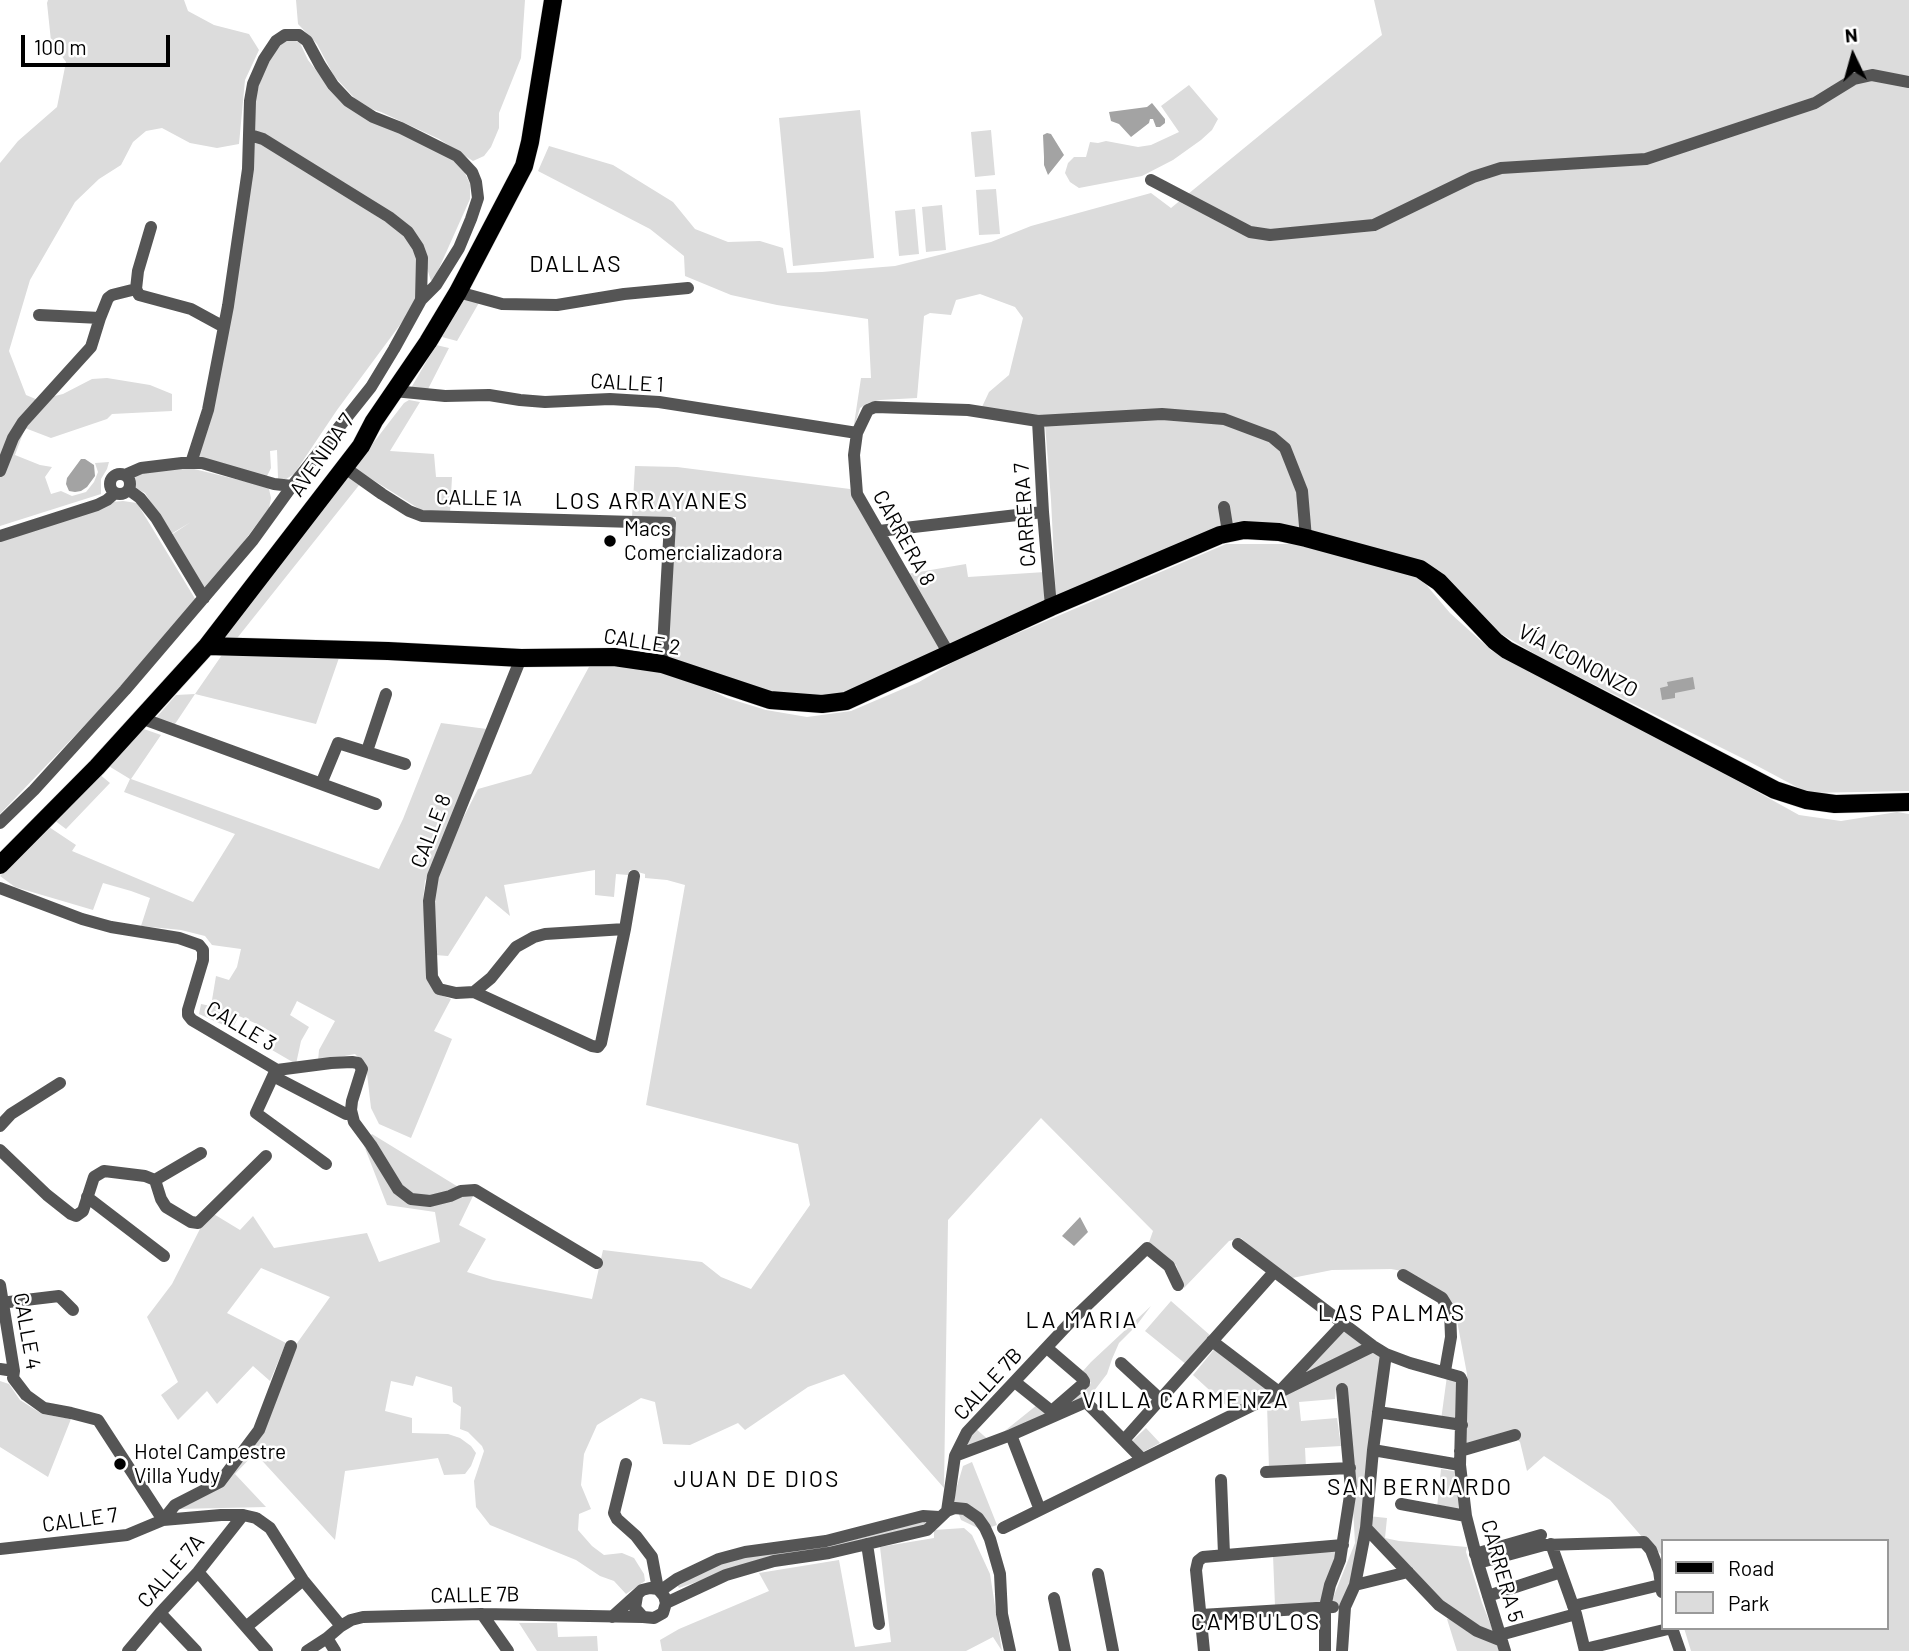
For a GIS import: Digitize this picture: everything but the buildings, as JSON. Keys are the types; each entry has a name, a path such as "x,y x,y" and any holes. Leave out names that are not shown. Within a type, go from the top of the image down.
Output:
{"main road":[{"name":"AVENIDA 7","path":"0,864 97,767 206,646 361,446 374,421 428,342 458,292 524,166 553,0"},
{"name":"VÍA ICONONZO","path":"1049,608 1228,532 1244,530 1306,538 1420,569 1439,582 1495,641 1507,650 1775,790 1806,800 1835,804 1909,802"},
{"name":"CALLE 2","path":"206,646 521,658 614,657 662,664 770,700 822,704 846,701 1049,608"}],"street":[{"path":"0,823 80,740 170,640 253,540 370,387 421,300 436,285 459,248 478,198 472,172 457,156 373,117 348,100 320,65 307,41 299,35 285,35 276,41 253,84 242,218 208,410 191,463"},
{"path":"1151,180 1250,232 1270,235 1374,226 1473,177 1501,168 1646,159 1815,103 1854,79 1872,75 1909,82"},
{"path":"250,135 263,139 408,232 422,258 421,300"},
{"path":"151,227 138,271 136,289 139,295 191,309 224,327"},
{"path":"458,292 502,304 557,305 624,294 688,288"},
{"path":"0,471 13,438 23,422 91,347 108,298 136,289"},
{"path":"39,315 100,318"},
{"name":"CALLE 1","path":"394,391 445,396 489,395 545,402 610,399 659,402 857,433"},
{"path":"857,433 868,410 875,407 968,410 1038,421 1162,414 1224,419 1272,437 1284,448 1302,491 1306,538"},
{"name":"CARRERA 7","path":"1038,421 1049,608"},
{"name":"CARRERA 8","path":"857,433 854,455 857,494 949,654"},
{"path":"129,490 121,494 114,493 110,488 111,479 141,468 191,463 202,463 274,484 292,486"},
{"name":"CALLE 1A","path":"344,467 391,500 422,516 670,523 662,664"},
{"path":"125,475 130,483 129,490"},
{"path":"129,490 140,498 156,518 204,598"},
{"path":"0,536 97,505 114,493"},
{"path":"1224,507 1228,532"},
{"path":"879,531 1043,512"},
{"name":"CALLE 8","path":"474,992 456,993 439,989 432,977 429,901 433,876 521,658"},
{"path":"366,751 386,694"},
{"path":"141,718 376,804"},
{"path":"321,784 338,743 405,764"},
{"path":"625,929 534,937 516,947 491,978 474,992 598,1047 601,1043 625,929 634,876"},
{"name":"CALLE 3","path":"0,888 111,928 179,938 199,945 203,950 203,960 188,1015 192,1020 275,1073 359,1063 362,1069 351,1110 354,1122 398,1189 411,1199 430,1201 461,1191 475,1190 597,1263"},
{"path":"326,1164 256,1113 275,1073 346,1114"},
{"path":"0,1126 11,1114 60,1083"},
{"path":"0,1150 47,1195 76,1216 83,1212 94,1177 104,1171 145,1175 155,1180 166,1207 191,1222 198,1223 266,1156"},
{"path":"155,1180 201,1153"},
{"path":"87,1197 164,1256"},
{"path":"1238,1244 1386,1354 1445,1371 1451,1337 1450,1311 1442,1298 1403,1275"},
{"name":"CALLE 7B","path":"943,1514 956,1456 967,1432 1077,1315 1147,1248 1169,1266 1178,1285"},
{"path":"1124,1440 1274,1272"},
{"name":"CALLE 4","path":"0,1284 13,1378 26,1395 44,1408 98,1420 163,1520"},
{"path":"1,1303 59,1296 73,1311"},
{"path":"1279,1392 1343,1324"},
{"path":"1212,1341 1279,1392"},
{"path":"163,1520 176,1505 220,1482 259,1430 291,1346"},
{"path":"1003,1528 1373,1346"},
{"path":"1015,1382 1051,1410 1084,1384 1082,1378 1047,1348"},
{"path":"1342,1651 1345,1607 1355,1585 1366,1528 1386,1354"},
{"path":"1121,1363 1160,1399"},
{"path":"0,1369 14,1371"},
{"name":"CARRERA 5","path":"1445,1371 1460,1377 1462,1381 1460,1465 1466,1516 1502,1642"},
{"path":"1325,1651 1325,1607 1329,1585 1340,1560 1351,1489 1342,1389"},
{"path":"956,1456 1086,1402 1142,1459"},
{"path":"1378,1412 1462,1425"},
{"path":"1011,1435 1040,1510"},
{"path":"1461,1451 1515,1435"},
{"path":"1373,1450 1460,1465"},
{"path":"626,1464 614,1513 617,1520 636,1535 652,1557 663,1613 648,1619 643,1617 635,1608 637,1595"},
{"path":"1266,1472 1350,1468"},
{"path":"1221,1480 1224,1554"},
{"path":"1351,1489 1369,1490"},
{"path":"1401,1504 1466,1516"},
{"path":"612,1617 646,1588 661,1594 774,1561 829,1553 928,1530 943,1514 954,1508 965,1509 978,1518 990,1539 1000,1574 1002,1614 1010,1651"},
{"path":"661,1594 677,1579 719,1559 745,1552 826,1541 923,1516 943,1514"},
{"path":"163,1520 243,1515 256,1518 270,1528 303,1580 341,1626 307,1651"},
{"name":"CALLE 7A","path":"128,1651 198,1572 243,1515"},
{"name":"CALLE 7","path":"0,1549 127,1535 163,1520"},
{"path":"1366,1528 1450,1613 1477,1631 1502,1642 1575,1610 1660,1588"},
{"path":"1477,1559 1541,1535"},
{"path":"1477,1559 1551,1544 1644,1542 1651,1550 1660,1580"},
{"path":"867,1544 879,1624"},
{"path":"1551,1544 1575,1610 1585,1650 1664,1630"},
{"path":"1204,1651 1196,1570 1198,1561 1203,1557 1343,1545"},
{"path":"198,1572 267,1651"},
{"path":"1355,1585 1409,1572"},
{"path":"1488,1596 1561,1572"},
{"path":"1098,1574 1113,1651"},
{"path":"246,1627 303,1580"},
{"path":"1054,1598 1065,1651"},
{"path":"1201,1615 1345,1607"},
{"path":"160,1613 196,1651"},
{"path":"482,1614 508,1651"},
{"name":"CALLE 7B","path":"341,1626 351,1620 363,1618 482,1614 643,1617"},
{"path":"1673,1630 1680,1651"},
{"path":"327,1638 335,1651"}],"green space":[{"path":"48,0 184,0 188,11 214,25 249,34 259,50 245,80 239,144 217,148 190,143 162,128 146,131 133,142 121,165 99,179 75,202 30,280 9,351 26,395 38,400 63,394 92,379 107,378 150,385 172,394 172,411 112,414 107,419 51,438 25,428 15,455 52,467 45,477 51,494 61,491 72,496 86,492 98,472 95,463 109,462 101,479 101,494 0,526 0,163 18,141 57,107 66,62 51,41"},
{"path":"296,0 525,0 521,58 499,113 499,128 484,156 473,161 439,139 362,106 334,76 317,44 298,24"},
{"path":"1374,0 1909,0 1909,791 1808,793 1545,660 1498,632 1418,564 1223,529 1056,600 1045,424 1037,415 981,409 989,392 1009,375 1023,318 1015,307 980,294 956,300 951,315 930,313 924,316 917,398 868,403 860,408 853,431 861,378 871,378 868,319 731,295 685,276 684,256 650,229 538,171 549,146 613,165 673,202 695,229 728,242 760,241 783,248 787,273 895,266 991,242 1031,226 1151,193 1171,208 1382,35"},
{"path":"286,39 300,43 308,60 339,99 454,158 464,171 470,184 470,199 432,284 419,243 254,130 254,103 266,62"},
{"path":"1189,85 1218,119 1212,130 1201,140 1173,160 1142,176 1079,188 1070,182 1065,173 1068,163 1074,157 1086,157 1090,142 1106,141 1138,147 1151,145 1179,132 1161,106"},
{"path":"860,110 874,258 793,266 779,118"},
{"path":"991,130 995,175 975,177 971,132"},
{"path":"253,139 263,142 404,234 418,259 417,296 408,314 337,410 294,474 283,481 278,480 277,450 270,451 271,468 266,478 195,459"},
{"path":"996,189 1000,234 979,235 976,190"},
{"path":"942,205 946,250 926,252 922,207"},
{"path":"915,209 919,254 899,256 895,211"},
{"path":"465,293 480,301 457,341 442,337"},
{"path":"436,345 449,348 427,391 411,388"},
{"path":"409,400 420,402 390,451 434,454 436,477 452,477 450,513 421,510 354,468"},
{"path":"635,466 677,467 850,489 941,649 866,684 817,698 770,695 667,660 676,517 632,517"},
{"path":"190,468 264,486 269,489 271,498 269,508 206,592 171,535 191,522 171,534 145,493 135,488 134,482 135,475 139,472"},
{"path":"349,476 360,484 234,642 225,636"},
{"path":"112,502 137,503 197,602 0,814 0,540"},
{"path":"1226,544 1297,544 1418,575 1450,613 1492,651 1578,692 1799,815 1841,821 1897,812 1909,814 1909,1651 1691,1651 1685,1630 1888,1630 1888,1539 1660,1539 1660,1553 1610,1500 1544,1456 1527,1471 1520,1442 1516,1439 1464,1453 1467,1374 1455,1310 1402,1271 1332,1270 1292,1278 1272,1265 1241,1238 1229,1241 1184,1288 1176,1265 1147,1248 1153,1231 1041,1118 948,1220 944,1488 844,1374 808,1387 745,1430 738,1423 690,1445 663,1444 655,1402 641,1398 597,1425 584,1454 581,1485 591,1509 579,1514 578,1530 604,1555 622,1553 634,1558 644,1574 645,1581 626,1594 614,1581 600,1576 576,1560 490,1525 476,1507 474,1481 484,1451 482,1446 468,1432 460,1429 461,1407 453,1402 452,1387 416,1376 413,1386 391,1381 385,1411 412,1418 412,1433 448,1434 471,1446 476,1453 465,1474 444,1475 438,1458 345,1471 335,1540 255,1453 235,1474 266,1507 176,1509 223,1485 261,1431 295,1346 330,1297 261,1268 227,1313 286,1343 270,1381 253,1366 217,1404 207,1391 178,1420 161,1395 178,1382 147,1317 172,1284 203,1223 212,1213 240,1230 253,1216 274,1248 367,1233 379,1262 440,1242 435,1212 387,1205 363,1143 372,1134 473,1196 459,1225 486,1239 467,1272 493,1280 592,1299 603,1250 702,1262 721,1277 751,1289 810,1205 798,1144 646,1105 685,885 645,878 645,874 630,870 628,875 616,874 614,897 595,895 595,870 504,885 510,916 486,896 448,956 435,955 433,899 437,873 478,789 531,774 590,665 617,664 683,676 727,698 766,710 807,717 851,711 919,682 962,657"},
{"path":"966,564 968,577 1045,572 1044,603 948,646 907,574"},
{"path":"224,652 340,655 316,724 195,694"},
{"path":"195,694 173,727 155,719 176,695"},
{"path":"441,723 487,729 425,881 423,900 435,993 451,999 434,1031 452,1039 411,1138 379,1124 371,1108 366,1065 355,1054 318,1061 319,1050 335,1021 297,1001 290,1015 309,1027 301,1041 296,1064 272,1050 279,1036 257,1024 239,1016 232,1029 199,1014 201,1004 211,1006 216,976 229,980 237,967 241,949 212,945 205,936 181,930 141,926 150,898 131,891 103,883 93,910 15,887 0,876 49,827 76,845 72,851 193,902 235,834 124,792 130,779 107,765 141,728 161,735 131,779 379,869 403,819"},
{"path":"98,773 110,783 66,829 54,820"},
{"path":"1171,1301 1211,1336 1187,1365 1145,1331"},
{"path":"1151,1306 1119,1343 1107,1374 1084,1404 965,1455 970,1435 975,1428 991,1442 1037,1405 1057,1413 1091,1383 1082,1372"},
{"path":"1345,1329 1366,1346 1289,1385"},
{"path":"1216,1347 1272,1392 1231,1410 1193,1375"},
{"path":"1372,1351 1381,1357 1367,1487 1353,1487 1345,1386 1336,1388 1335,1399 1299,1402 1301,1421 1337,1418 1341,1446 1305,1448 1306,1468 1269,1469 1267,1404"},
{"path":"1447,1376 1457,1378 1459,1421 1441,1420"},
{"path":"0,1381 9,1384 20,1400 42,1414 71,1419 48,1477 0,1447"},
{"path":"1146,1428 1160,1443 1143,1452 1132,1441"},
{"path":"972,1462 997,1525 982,1530 961,1520 955,1504 955,1493 963,1466"},
{"path":"1441,1469 1458,1472 1463,1511 1437,1508"},
{"path":"1352,1491 1367,1492 1358,1558 1344,1605 1331,1603 1355,1543"},
{"path":"1368,1516 1387,1518 1385,1538 1467,1547 1466,1552 1482,1603 1494,1633 1452,1612 1367,1526"},
{"path":"924,1518 926,1527 726,1572 679,1588 676,1582 723,1563"},
{"path":"964,1528 972,1535 990,1574 1002,1651 993,1637 966,1651 662,1651 660,1640 679,1629 769,1591 759,1573 839,1560 855,1647 891,1642 880,1547 934,1538 934,1530"},
{"path":"1346,1546 1327,1602 1275,1606 1273,1555"},
{"path":"1452,1618 1497,1645 1499,1651 1457,1651 1447,1619"},
{"path":"519,1623 557,1623 558,1637 597,1636 598,1651 537,1651"}],"shaded area":[{"path":"1152,103 1165,119 1165,123 1160,127 1156,127 1153,119 1150,119 1149,123 1131,137 1119,124 1111,121 1109,112 1147,107"},
{"path":"1051,134 1064,155 1048,175 1044,165 1043,135"},
{"path":"81,459 94,465 95,476 81,491 69,491 67,478"},
{"path":"1693,677 1695,689 1675,693 1675,698 1662,700 1660,688 1668,686 1667,682"},
{"path":"1080,1217 1088,1232 1074,1246 1062,1236"}],"place":[{"name":"Macs Comercializadora","path":"610,541"},
{"name":"Hotel Campestre Villa Yudy","path":"120,1464"}],"district":[{"name":"DALLAS","path":"576,264"},
{"name":"LOS ARRAYANES","path":"652,501"},
{"name":"LAS PALMAS","path":"1392,1313"},
{"name":"LA MARIA","path":"1082,1320"},
{"name":"VILLA CARMENZA","path":"1186,1400"},
{"name":"JUAN DE DIOS","path":"757,1479"},
{"name":"SAN BERNARDO","path":"1420,1487"},
{"name":"CAMBULOS","path":"1256,1622"}]}
